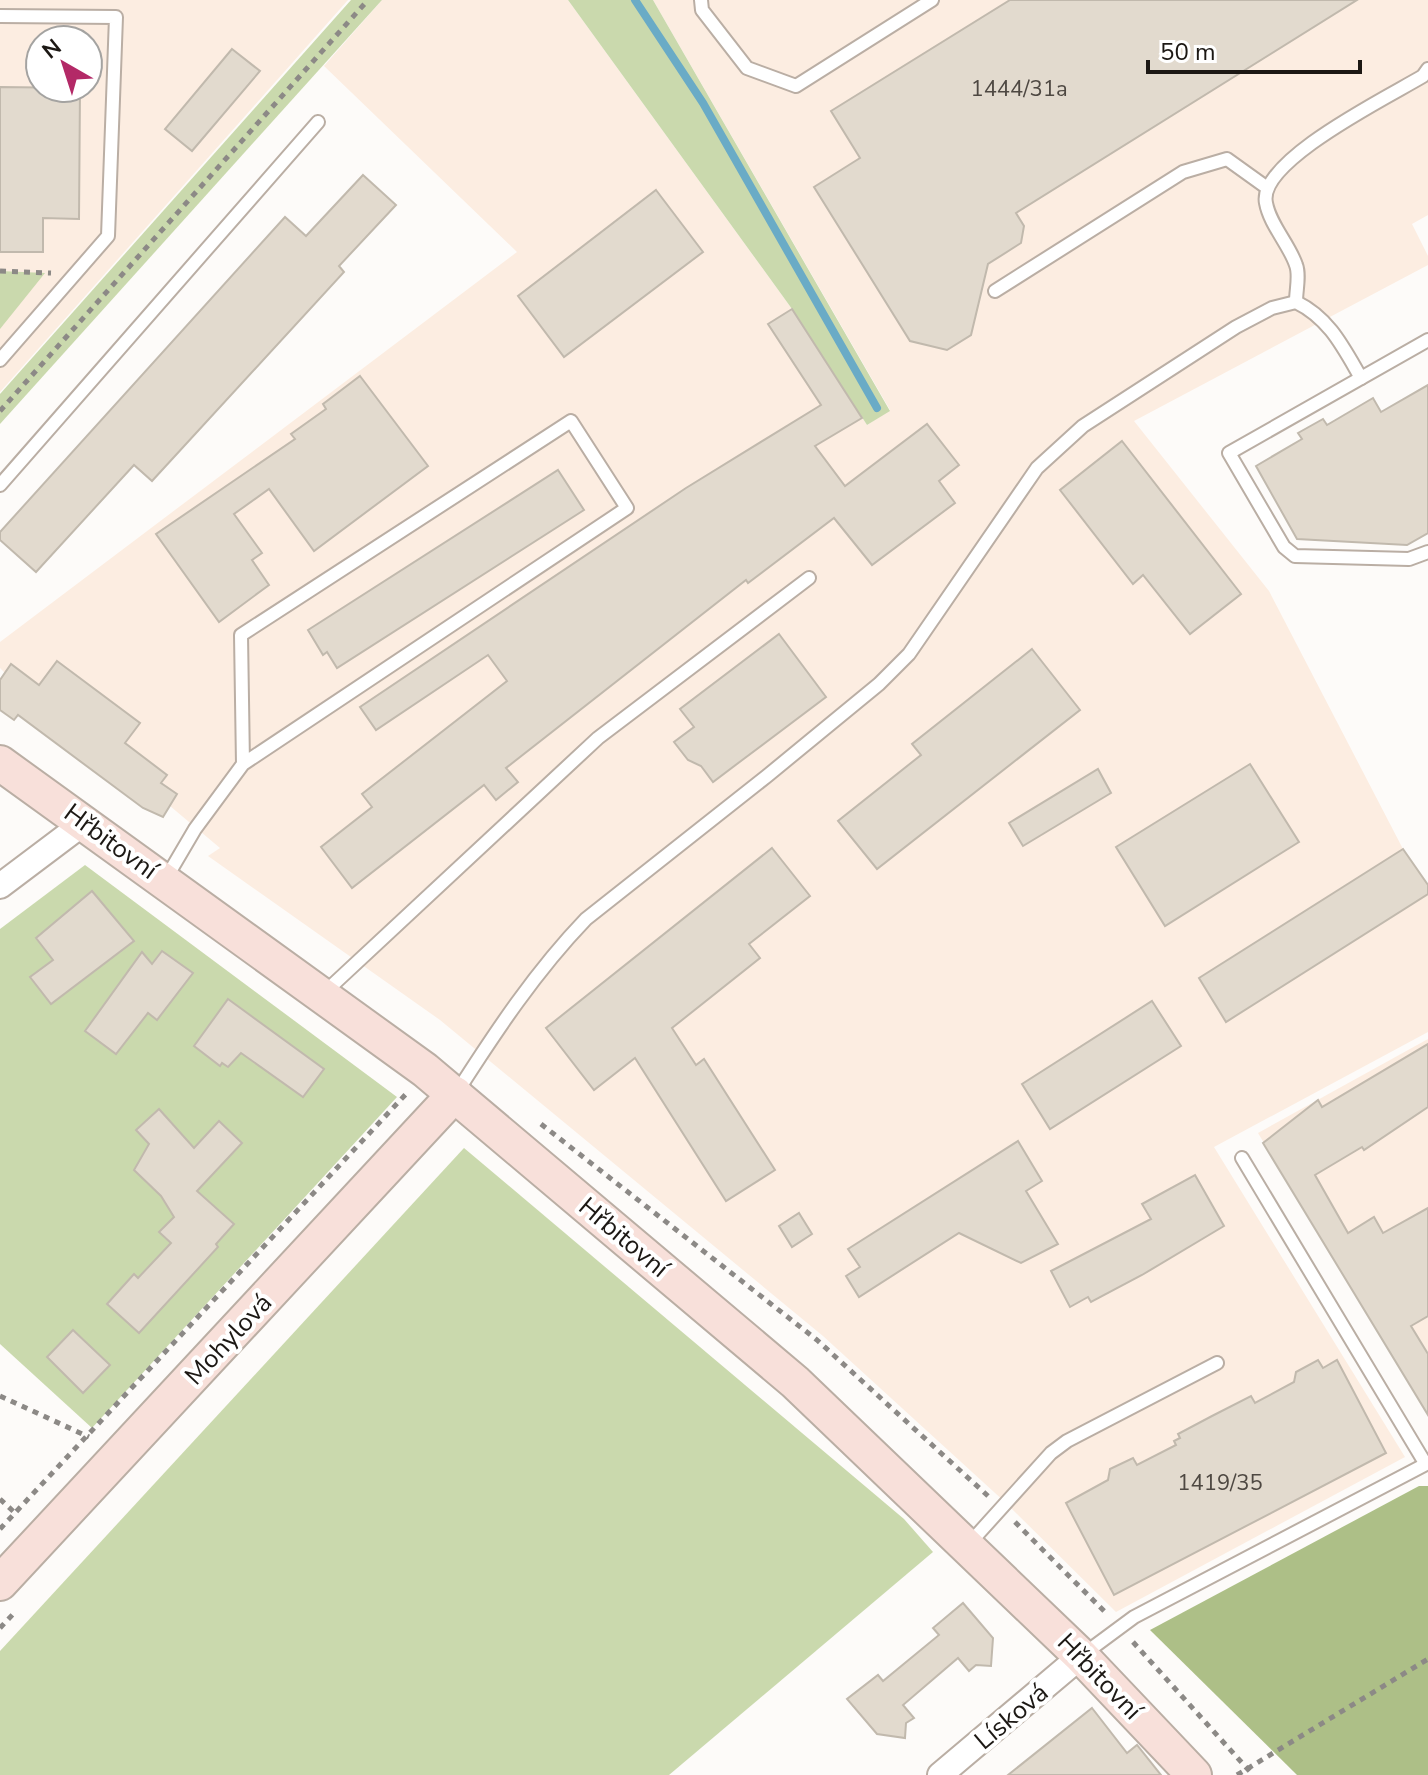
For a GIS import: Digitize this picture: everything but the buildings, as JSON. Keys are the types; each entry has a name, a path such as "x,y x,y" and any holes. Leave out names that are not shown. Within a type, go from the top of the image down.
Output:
{"street":[{"name":"Hřbitovní","path":"0,763 165,880 455,1094 795,1382 1081,1656 1194,1775"},
{"path":"0,886 85,822"},
{"name":"Mohylová","path":"0,1583 455,1094"},
{"name":"Lísková","path":"940,1775 1081,1656"}],"lane":[{"path":"701,0 702,10 747,68 796,86 932,0"},
{"path":"0,16 116,17 108,236 0,360"},
{"path":"1296,302 1297,267 1266,204 1266,187 1276,171 1300,151 1423,76 1428,69"},
{"path":"0,485 318,122"},
{"path":"995,291 1183,172 1227,159 1266,187"},
{"path":"455,1094 501,1022 586,919 767,776 879,684 909,654 1037,468 1083,426 1236,327 1272,308 1296,302 1315,311 1332,330 1361,378"},
{"path":"1428,340 1229,453 1284,547 1295,556 1409,559 1428,552"},
{"path":"165,880 195,829 243,764 627,508 571,421 241,635 243,764"},
{"path":"322,995 598,738 809,578"},
{"path":"1081,1656 1120,1627 1427,1463 1242,1158"},
{"path":"968,1545 1051,1453 1067,1441 1217,1363"}],"path":[{"path":"0,411 368,0"},
{"path":"0,271 74,275"},
{"path":"0,1529 409,1092"},
{"path":"533,1118 817,1340 1001,1508 1120,1627 1250,1772"},
{"path":"0,1396 89,1437"},
{"path":"1237,1775 1250,1772 1428,1659"}],"shaded area":[{"path":"0,0 348,0 0,392"},
{"path":"382,0 568,0 792,309 867,425 890,410 653,0 1428,0 1428,215 1412,224 1428,256 1428,265 1134,421 1269,591 1403,849 1428,885 1428,1032 1214,1147 1405,1457 1116,1612 1006,1503 823,1336 440,1020 208,856 220,848 170,806 177,794 162,783 167,774 125,743 140,723 57,661 39,685 12,665 5,673 0,668 0,642 517,252 324,66"},
{"path":"1428,1039 1428,1415 1258,1133"}],"green space":[{"path":"351,0 382,0 0,424 0,394"},
{"path":"568,0 653,0 890,411 867,425 792,309"},
{"path":"0,271 45,273 0,329"},
{"path":"85,865 397,1097 92,1428 0,1344 0,929"},
{"path":"464,1148 904,1519 933,1552 669,1775 0,1775 0,1651"},
{"path":"1419,1486 1428,1486 1428,1775 1297,1775 1150,1630"}],"waterway":[{"path":"635,0 703,103 877,408"}]}
